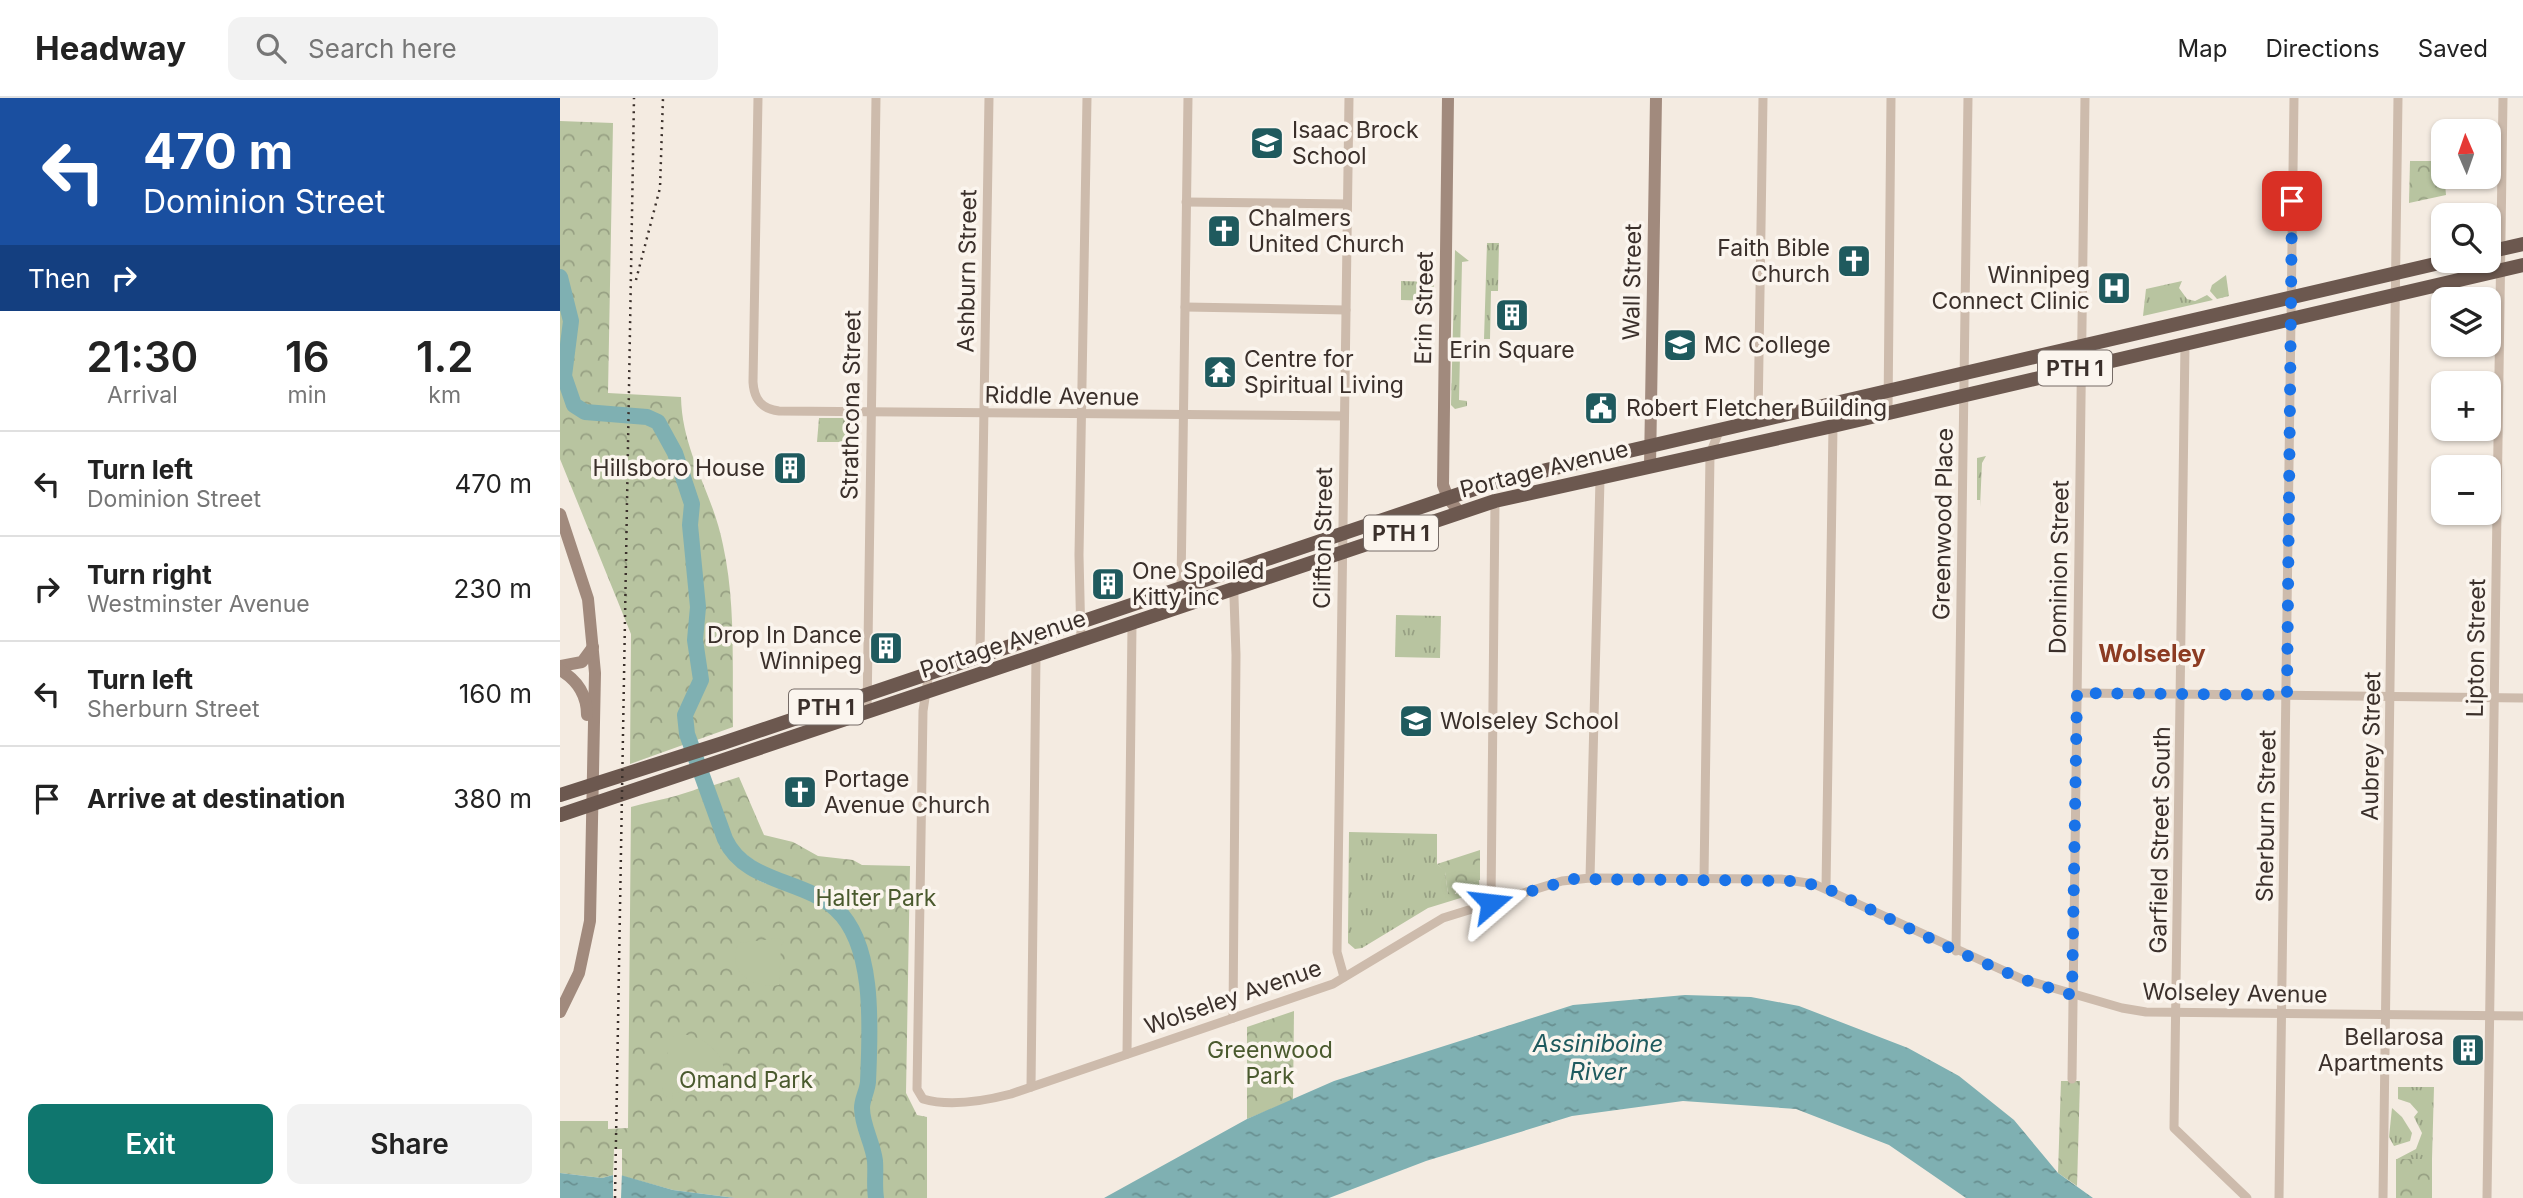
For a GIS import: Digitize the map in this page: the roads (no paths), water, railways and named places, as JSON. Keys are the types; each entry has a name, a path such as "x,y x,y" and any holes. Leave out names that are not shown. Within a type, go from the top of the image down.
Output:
{"highway":[{"path":"2501,249 2523,244"},
{"name":"Portage Avenue","path":"560,795 723,743 929,671 1494,482 2431,265"},
{"name":"Portage Avenue","path":"2501,270 2523,265"},
{"name":"Portage Avenue","path":"560,815 1495,501 1833,426 1964,393 2487,273"}],"main road":[{"name":"Erin Street","path":"1448,98 1443,485 1448,498 1460,513"},
{"name":"Wall Street","path":"1650,467 1656,98"},
{"path":"560,514 585,587 594,645 582,933 575,965 560,998"},
{"path":"560,668 582,662 594,645"},
{"path":"560,668 576,682 586,700 589,763"},
{"path":"560,1012 575,985 587,942 591,914 588,834"}],"street":[{"name":"Riddle Avenue","path":"758,98 753,388 760,404 779,411 869,413 1344,416"},
{"name":"Strathcona Street","path":"867,713 869,413 876,98"},
{"name":"Ashburn Street","path":"980,655 989,98"},
{"path":"1080,642 1087,98"},
{"path":"1181,586 1188,98"},
{"name":"Clifton Street","path":"1344,977 1337,952 1349,98"},
{"path":"1758,421 1763,98"},
{"path":"1888,412 1891,98"},
{"name":"Greenwood Place","path":"1956,951 1968,98"},
{"name":"Dominion Street","path":"2071,1079 2085,98"},
{"name":"Sherburn Street","path":"2279,1198 2294,98"},
{"name":"Aubrey Street","path":"2384,1198 2398,98"},
{"name":"Lipton Street","path":"2497,203 2503,98"},
{"path":"1186,202 1347,204"},
{"name":"Lipton Street","path":"2487,1198 2500,273"},
{"path":"1185,307 1346,310"},
{"name":"Garfield Street South","path":"2185,344 2174,1128 2246,1198"},
{"path":"1826,888 1833,426"},
{"path":"1704,878 1710,454 1720,429"},
{"path":"1590,878 1600,479"},
{"path":"1491,903 1495,501"},
{"path":"1233,569 1236,589 1233,1018"},
{"path":"1127,1054 1132,625"},
{"path":"1031,1087 1036,656"},
{"path":"926,693 929,671"},
{"name":"Wolseley Avenue","path":"926,693 923,711 917,1089 923,1099 936,1102 980,1100 1031,1087 1233,1018 1344,977 1434,922 1562,881 1590,878 1781,879 1826,888 1956,951 2022,979 2122,1008 2176,1013 2523,1016"},
{"path":"2077,693 2523,698"}],"water":[{"name":"Assiniboine River","path":"1685,995 1751,997 1799,1006 1908,1048 1959,1076 2014,1120 2058,1173 2093,1198 1966,1198 1889,1145 1796,1109 1683,1101 1572,1116 1426,1161 1329,1198 1104,1198 1247,1119 1334,1081 1573,1005"},
{"path":"560,1173 602,1178 617,1174 673,1190 735,1198 560,1198"}],"waterway":[{"path":"560,277 571,321 564,376 574,405 585,412 647,417 658,422 675,453 692,504 690,525 698,607 695,640 701,680 685,715 687,734 725,839 734,853 760,873 823,899 836,909 849,925 858,944 868,990 869,1014 868,1082 862,1108 875,1161 876,1198"}],"railway":[{"path":"615,1198 634,98"},
{"path":"636,280 660,188 663,98"}],"place":[{"name":"Isaac Brock School","path":"1267,143"},
{"name":"Chalmers United Church","path":"1224,231"},
{"name":"Faith Bible Church","path":"1854,261"},
{"name":"Winnipeg Connect Clinic","path":"2114,288"},
{"name":"Erin Square","path":"1512,315"},
{"name":"MC College","path":"1680,345"},
{"name":"Centre for Spiritual Living","path":"1220,372"},
{"name":"Robert Fletcher Building","path":"1601,408"},
{"name":"Hillsboro House","path":"790,468"},
{"name":"One Spoiled Kitty inc","path":"1108,584"},
{"name":"Drop In Dance Winnipeg","path":"886,648"},
{"name":"Wolseley School","path":"1416,721"},
{"name":"Portage Avenue Church","path":"800,792"},
{"name":"Bellarosa Apartments","path":"2468,1050"}],"district":[{"name":"Wolseley","path":"2152,653"}],"park label":[{"name":"Halter Park","path":"876,898"},
{"name":"Greenwood Park","path":"1270,1063"},
{"name":"Omand Park","path":"746,1080"}]}
